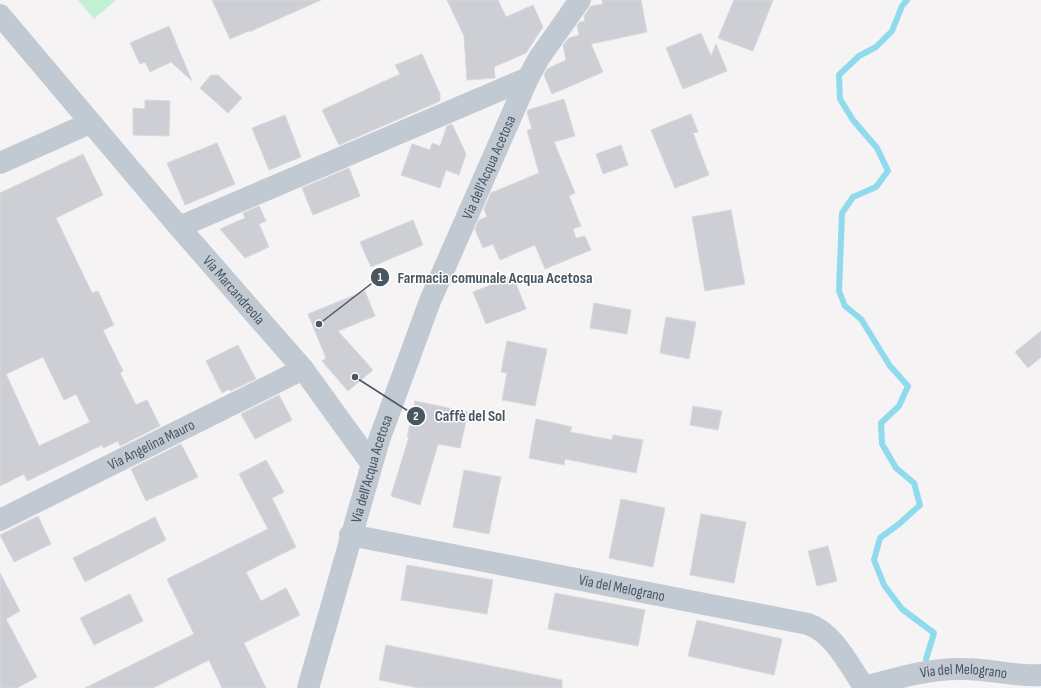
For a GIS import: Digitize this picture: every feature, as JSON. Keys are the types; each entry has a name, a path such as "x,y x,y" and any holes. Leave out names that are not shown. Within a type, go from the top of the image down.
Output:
{"street":[{"name":"Via dell'Acqua Acetosa","path":"308,688 371,463 430,301 528,78 539,58 580,0"},
{"name":"Via Marcandreola","path":"0,15 179,227 303,369 371,463"},
{"path":"179,227 528,78"},
{"path":"0,163 90,123"},
{"name":"Via Angelina Mauro","path":"0,520 303,369"},
{"name":"Via del Melograno","path":"350,535 808,624 816,627 830,638 864,687 907,675 946,669 972,669 1041,675"}],"green space":[{"path":"78,0 116,0 94,19"}],"building":[{"path":"212,0 321,0 230,39"},
{"path":"447,0 498,0 506,17 533,5 543,27 526,53 494,67 495,78 467,80 464,36"},
{"path":"602,0 641,0 647,32 591,44 603,72 552,94 544,75 547,69 566,60 563,45 569,38 579,35 577,25 580,22 585,21 584,16 591,6 603,4"},
{"path":"734,0 773,0 753,51 718,38"},
{"path":"169,26 192,81 171,62 150,72 145,62 140,64 130,43"},
{"path":"701,33 711,56 716,44 727,71 683,89 666,48"},
{"path":"422,54 440,94 440,101 339,145 322,110 400,74 395,65"},
{"path":"211,75 218,75 242,98 228,113 200,88"},
{"path":"564,99 575,136 554,142 575,193 569,196 581,226 573,229 576,238 585,236 591,250 545,269 535,245 500,260 493,244 483,248 475,229 479,220 487,217 484,209 491,193 539,173 527,130 532,129 527,112 528,110"},
{"path":"145,100 170,101 169,136 133,135 133,108 145,109"},
{"path":"691,114 698,132 693,133 709,175 675,188 651,130"},
{"path":"285,115 301,157 269,170 252,128"},
{"path":"452,124 466,154 459,175 446,170 440,188 401,175 412,144 430,150 432,143 440,146 447,126"},
{"path":"217,143 235,184 185,205 167,163"},
{"path":"621,145 628,165 603,174 596,154"},
{"path":"83,154 103,195 56,218 92,293 98,291 114,325 103,330 123,371 120,373 136,405 147,400 160,426 120,446 118,441 103,448 102,445 27,481 24,474 0,486 0,193","holes":["43,357 64,400 76,394 90,422 39,446 6,374"]},
{"path":"349,168 360,196 313,215 302,188"},
{"path":"259,206 266,221 259,224 269,247 245,258 220,229 245,218 243,213"},
{"path":"731,210 745,284 705,291 692,217"},
{"path":"413,220 423,245 371,267 360,242"},
{"path":"513,276 526,309 486,324 473,292"},
{"path":"365,291 375,316 338,331 373,370 348,391 322,361 326,358 308,314"},
{"path":"594,303 631,310 627,334 590,328"},
{"path":"666,317 696,322 689,359 660,353"},
{"path":"1041,331 1041,357 1028,368 1015,352"},
{"path":"507,341 547,349 535,406 502,400 507,373 501,372"},
{"path":"238,345 256,379 222,393 206,361"},
{"path":"279,395 292,420 255,439 241,414"},
{"path":"415,401 468,412 460,448 438,444 420,505 391,496 409,437 407,437"},
{"path":"693,406 722,411 718,430 690,425"},
{"path":"536,419 572,427 570,432 612,440 613,435 643,440 636,473 565,459 564,465 529,458"},
{"path":"181,444 198,477 146,501 131,469"},
{"path":"266,460 284,492 272,498 296,547 246,572 261,601 286,588 300,615 244,643 266,688 222,688 209,660 153,688 85,688 194,634 167,579 268,529 239,474"},
{"path":"464,470 501,477 489,534 453,527"},
{"path":"621,499 665,508 653,567 609,558"},
{"path":"701,514 746,522 734,583 690,575"},
{"path":"38,516 51,544 14,562 0,535"},
{"path":"155,517 166,540 85,582 73,558"},
{"path":"828,546 837,581 817,586 808,551"},
{"path":"407,565 493,580 487,614 401,600"},
{"path":"0,573 20,611 6,619 37,677 17,688 0,688"},
{"path":"555,593 645,610 638,646 548,629"},
{"path":"130,594 143,621 94,645 80,618"},
{"path":"697,620 782,639 774,675 688,656"},
{"path":"386,645 562,680 562,688 419,688 379,680"}],"waterway":[{"path":"907,0 902,6 892,31 876,47 859,56 839,75 840,99 853,120 877,148 888,171 876,187 853,197 842,213 839,291 845,306 861,319 890,366 908,386 899,406 881,423 882,444 896,468 914,483 920,505 899,524 880,538 874,560 884,585 902,609 934,633 926,659"}],"place":[{"name":"Farmacia comunale Acqua Acetosa","path":"319,324"},
{"name":"Caffè del Sol","path":"355,377"}]}
